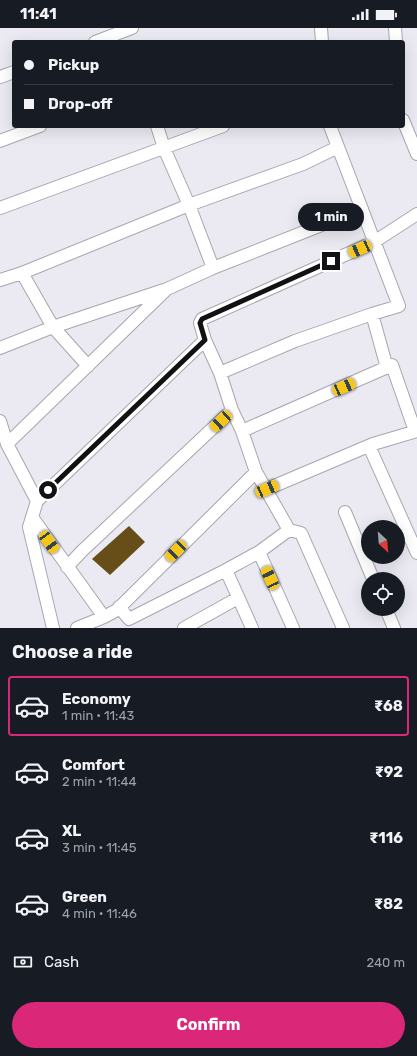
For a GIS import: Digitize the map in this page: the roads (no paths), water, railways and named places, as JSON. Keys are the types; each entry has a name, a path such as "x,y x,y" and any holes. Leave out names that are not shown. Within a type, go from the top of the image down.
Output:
{"street":[{"path":"101,40 120,34 132,28"},
{"path":"321,28 322,40"},
{"path":"395,28 396,40"},
{"path":"0,77 12,73"},
{"path":"405,125 417,154"},
{"path":"0,141 35,128"},
{"path":"158,128 164,148 189,205 213,268"},
{"path":"0,208 218,128"},
{"path":"220,373 295,341 399,306 331,128"},
{"path":"0,280 22,273 189,205 303,164 338,148"},
{"path":"0,348 53,327 167,290 213,268 362,209"},
{"path":"343,628 301,533 289,530 256,472 242,431 232,410 220,373 205,340 200,323 202,319 374,242 417,214"},
{"path":"22,273 53,327 88,366"},
{"path":"7,444 167,290"},
{"path":"372,314 387,368"},
{"path":"53,628 29,527 37,501 205,340"},
{"path":"242,431 392,366 416,431 369,446 267,489"},
{"path":"67,567 82,551 232,410"},
{"path":"0,421 7,444 37,501"},
{"path":"369,446 417,553"},
{"path":"77,628 117,610 256,472"},
{"path":"345,512 370,572"},
{"path":"32,517 104,617"},
{"path":"119,607 129,619 226,570 258,552 289,530"},
{"path":"258,552 293,628"},
{"path":"226,570 251,628"},
{"path":"184,628 238,598"},
{"path":"389,616 394,628"}]}
